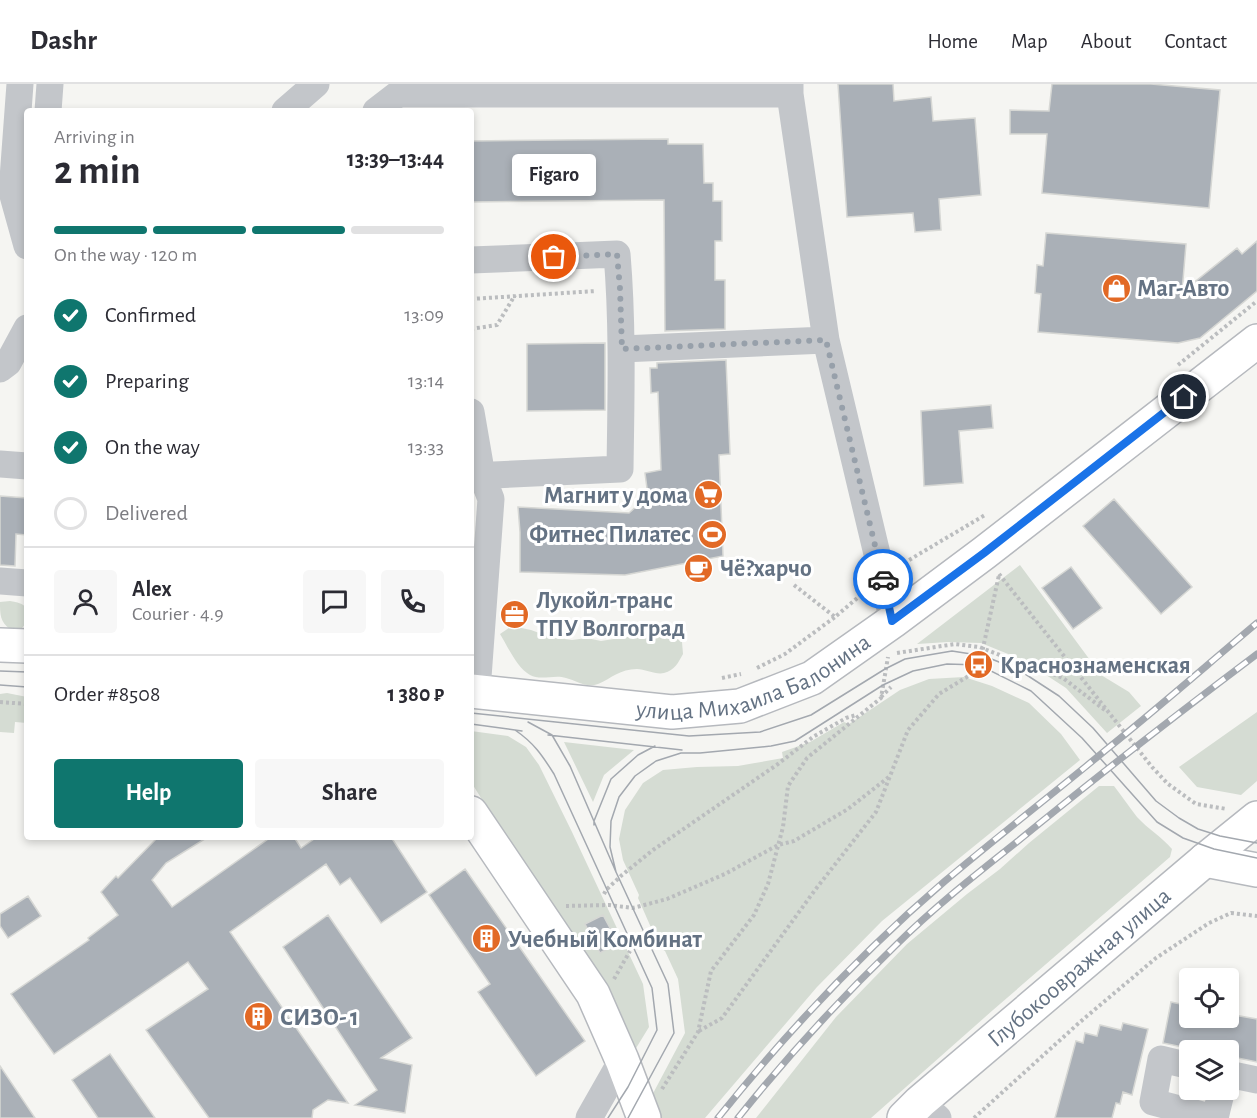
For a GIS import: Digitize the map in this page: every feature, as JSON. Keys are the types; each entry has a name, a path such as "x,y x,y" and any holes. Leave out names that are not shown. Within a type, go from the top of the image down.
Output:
{"main road":[{"name":"улица Михаила Балонина","path":"474,691 672,712 740,706 812,678 993,546 1257,341"},
{"path":"0,645 24,646"},
{"path":"474,817 593,994 644,1118"},
{"name":"Глубокоовражная улица","path":"920,1113 1250,820"},
{"path":"1205,860 1257,870"}],"street":[{"path":"20,84 22,126 12,192 24,235"},
{"path":"48,108 50,84"},
{"path":"288,108 316,84"},
{"path":"379,108 399,89 790,89 826,340 892,621"},
{"path":"474,260 617,254 622,349 620,469 477,476"},
{"path":"0,369 8,363 24,334"},
{"path":"622,349 826,340"},
{"path":"474,444 477,476 490,499 474,691"},
{"path":"0,464 24,465"},
{"path":"0,581 24,583"},
{"path":"1179,1063 1161,1059 1153,1102 1215,1118 1219,1100"},
{"path":"589,1118 622,1060"},
{"path":"1239,1076 1257,1080"}],"path":[{"path":"474,299 620,289"},
{"path":"474,328 497,325 515,296"},
{"path":"698,1032 722,1018 815,890 876,812 908,730 939,694 975,672 984,656 983,648 999,574 1168,784 1196,804 1250,820"},
{"path":"754,669 785,654 835,617"},
{"path":"880,698 889,655 955,644 983,648 1063,678 1111,715"},
{"path":"722,678 744,674"},
{"path":"662,1089 698,1032 711,971 754,915 768,884 783,827 788,786 807,758 891,687"},
{"path":"0,702 24,704"},
{"path":"604,894 622,875 653,850 769,771 813,738 846,718 860,714"},
{"path":"566,906 609,905 633,908 668,899 725,874 778,845 794,841 848,809 890,776"},
{"path":"974,1118 1080,1022 1156,958 1209,923 1231,913 1257,916"},
{"path":"613,980 630,951"}],"shaded area":[{"path":"1020,565 1101,675 1129,692 1141,706 1107,733 1066,688 1023,660 981,643 917,644"},
{"path":"10,601 24,606 22,628 10,629 2,621 0,602"},
{"path":"512,626 550,637 572,640 587,638 601,641 664,631 682,642 683,654 674,668 668,672 658,673 631,669 594,685 586,685 562,677 534,677 525,672 513,657 500,634"},
{"path":"964,677 992,686 1029,703 1061,734 1080,760 882,921 817,987 705,1118 657,1118 649,1101 685,1033 678,979 665,951 660,948 638,898 639,895 623,860 619,839 625,810 643,783 663,770 738,766 783,758 782,752 810,742 844,722 849,724 900,690 929,679"},
{"path":"0,694 24,696 24,723 15,722 14,733 0,732"},
{"path":"1257,712 1257,781 1241,795 1197,787 1179,767"},
{"path":"474,731 508,736 526,747 539,765 572,832 643,984 649,1027 630,1058 599,986 474,787"},
{"path":"564,742 634,750 604,775 593,802"},
{"path":"1099,786 1114,786 1137,817 1172,849 1170,857 871,1118 756,1118 836,1017 907,944"}],"building":[{"path":"838,84 893,84 894,101 931,97 933,121 975,118 981,195 939,199 941,230 915,232 913,213 847,217"},
{"path":"1052,84 1151,84 1220,90 1209,208 1042,193 1047,134 1010,134 1010,110 1049,111"},
{"path":"668,139 668,144 703,144 704,183 713,183 713,201 722,201 722,241 715,241 715,280 725,280 725,329 665,331 664,200 474,202 474,141"},
{"path":"1046,233 1186,244 1182,292 1237,248 1242,254 1257,241 1257,291 1200,338 1178,343 1038,332 1041,294 1035,293 1037,265 1043,266"},
{"path":"605,343 605,410 527,411 527,344"},
{"path":"726,360 730,454 719,455 723,556 625,575 520,572 518,507 629,513 648,496 645,473 661,470 658,392 651,393 650,368 657,368 657,363"},
{"path":"991,405 993,428 959,431 963,483 924,486 921,411"},
{"path":"0,496 24,498 24,535 16,534 15,566 0,565"},
{"path":"1114,499 1192,587 1161,614 1083,526"},
{"path":"1071,567 1102,608 1073,629 1042,588"},
{"path":"155,840 203,840 166,863 152,880 172,907 267,840 296,840 301,848 313,840 393,840 427,892 381,923 350,878 340,885 326,864 230,932 348,1103 328,1100 313,1110 312,1118 209,1118 146,1030 208,989 188,962 54,1054 11,994 89,940 88,938 118,915 101,892 116,876 118,878"},
{"name":"Учебный Комбинат","path":"465,869 585,1041 536,1076 478,992 490,984 429,895"},
{"path":"28,896 41,916 8,938 0,926 0,914"},
{"path":"328,915 412,1038 381,1058 412,1065 405,1113 355,1105 377,1090 283,947"},
{"path":"603,915 618,943 600,953 585,924"},
{"path":"1171,1002 1179,1004 1179,1028 1239,1028 1239,1016 1257,1019 1257,1062 1239,1058 1239,1040 1179,1040 1179,1046 1163,1043"},
{"path":"1123,1023 1148,1029 1132,1095 1123,1092 1120,1104 1116,1103 1112,1118 1055,1118 1076,1041 1083,1043 1085,1033 1097,1036 1100,1025 1121,1030"},
{"path":"110,1054 155,1118 98,1118 72,1080"},
{"path":"0,1066 35,1118 0,1118"}],"tram line":[{"path":"474,713 689,736 760,732 811,715 905,659 952,651 984,656 1019,670 1059,696 1093,728 1156,801 1179,818 1198,829 1257,843"},
{"path":"616,872 610,847 611,821 619,797 635,776 656,761 681,753 771,746 795,741 883,685 913,671 947,664 979,665 1031,691 1082,738 1157,822 1183,838 1214,849 1257,858"},
{"path":"0,671 24,672"},
{"path":"0,685 24,687"},
{"path":"528,722 552,735 570,766 668,984 674,1033 628,1118"},
{"path":"474,724 522,731"},
{"path":"515,730 537,750 554,774 652,988 657,1030 628,1087 608,1118"},
{"path":"548,735 682,750"},
{"path":"594,825 611,779 638,755 655,746"}],"railway":[{"path":"718,1118 798,1024 914,908 1257,623"},
{"path":"738,1118 833,1009 923,919 1077,793 1257,654"}],"way so far":[{"path":"554,257 617,254 622,349 826,340 883,579"}],"place":[{"name":"Figaro","path":"554,257"},
{"name":"Маг-Авто","path":"1116,288"},
{"name":"Магнит у дома","path":"709,495"},
{"name":"Фитнес Пилатес","path":"712,534"},
{"name":"Чё?харчо","path":"699,568"},
{"name":"Лукойл-транс ТПУ Волгоград","path":"515,614"},
{"name":"Краснознаменская","path":"979,665"},
{"name":"Учебный Комбинат","path":"487,939"},
{"name":"СИЗО- 1","path":"259,1017"}],"route":[{"path":"883,579 892,621 984,553 1184,397"}]}
